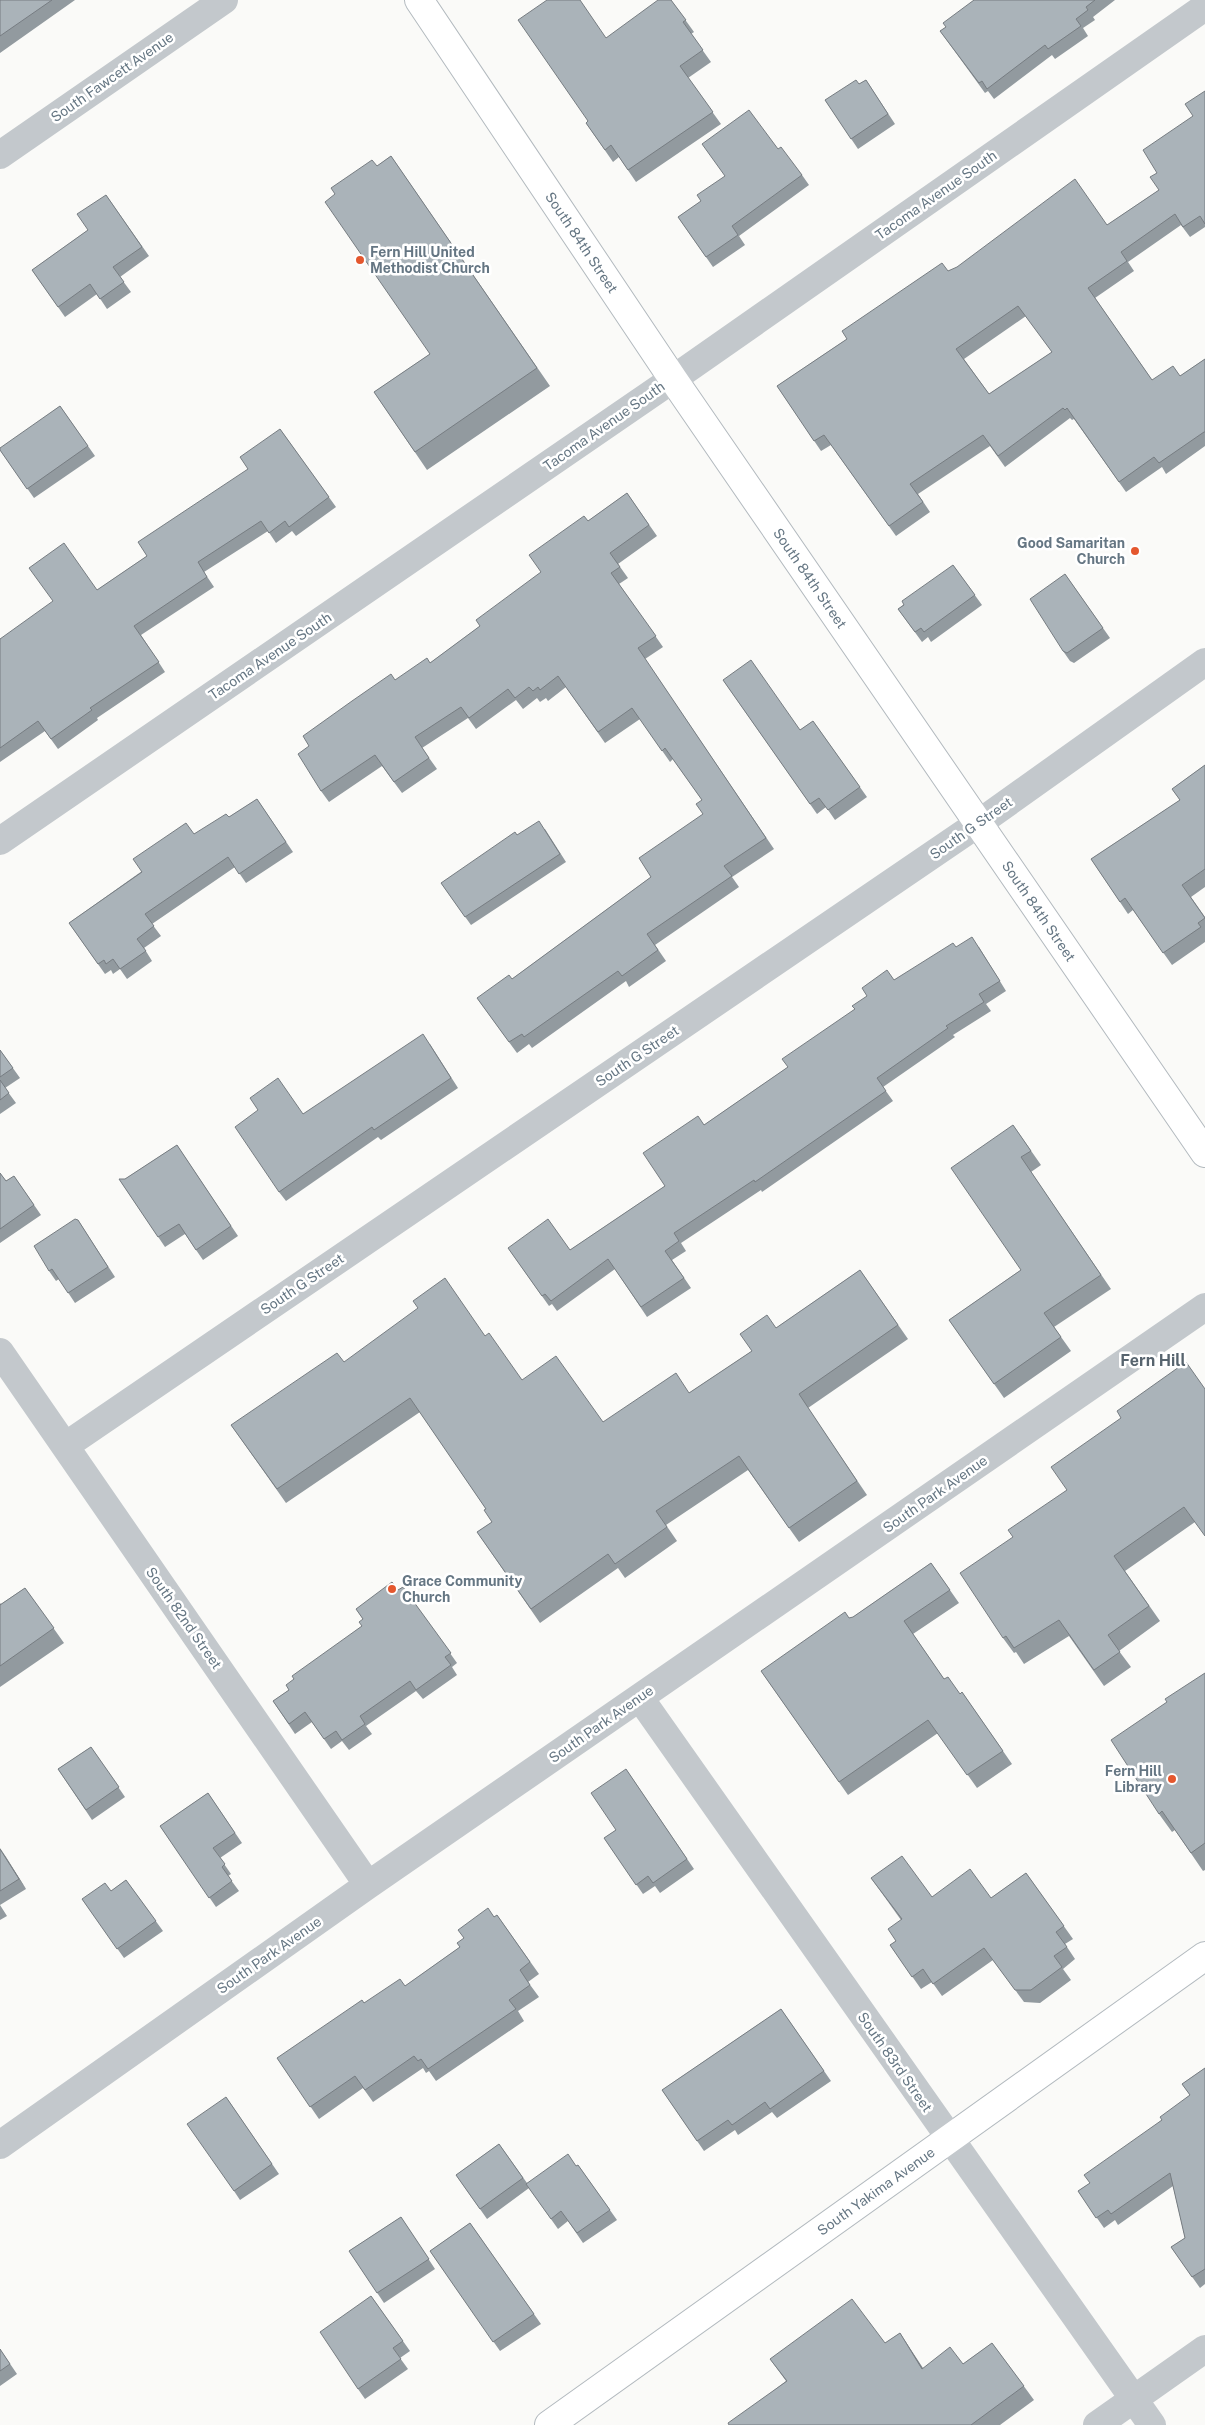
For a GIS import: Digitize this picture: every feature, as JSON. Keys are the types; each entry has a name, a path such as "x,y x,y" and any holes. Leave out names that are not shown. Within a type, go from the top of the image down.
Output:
{"main road":[{"name":"South 84th Street","path":"419,0 673,379 1205,1153"},
{"name":"South Yakima Avenue","path":"549,2425 1205,1956"}],"street":[{"name":"South Fawcett Avenue","path":"0,155 224,0"},
{"name":"Tacoma Avenue South","path":"0,841 673,379 1205,7"},
{"name":"South G Street","path":"65,1446 979,823 1205,662"},
{"name":"South Park Avenue","path":"0,2145 368,1885 1205,1307"},
{"name":"South 82nd Street","path":"0,1352 368,1885"},
{"name":"South 83rd Street","path":"640,1698 1152,2425"},
{"path":"1097,2425 1205,2349"}],"building":[{"path":"0,0 52,0 0,36"},
{"path":"547,0 580,0 606,38 658,0 671,0 686,20 683,22 703,50 680,66 713,112 628,170 611,145 605,150 586,123 588,121 518,20"},
{"path":"974,0 1095,0 1086,7 1088,10 1076,19 1081,26 1048,49 1045,45 987,89 982,81 979,83 940,31 946,27 943,23"},
{"path":"856,80 859,84 866,80 888,114 851,139 825,100"},
{"path":"1205,91 1205,224 1200,216 1183,227 1175,214 1121,252 1127,261 1088,288 1152,380 1173,366 1180,376 1205,359 1205,432 1159,463 1154,457 1119,482 1067,408 1065,410 1063,408 998,456 983,435 910,484 923,502 889,526 824,435 814,441 777,386 847,339 842,331 942,263 948,271 957,267 1075,179 1107,225 1159,190 1150,177 1157,173 1143,150 1193,116 1185,104","holes":["1018,306 1052,352 989,394 956,349"]},
{"path":"749,110 778,149 781,147 802,175 732,226 738,235 706,257 678,217 701,201 697,195 725,176 702,144"},
{"path":"391,156 537,368 415,452 374,392 430,354 325,202 335,194 331,188 372,160 377,166"},
{"path":"106,195 142,247 113,267 124,282 100,299 90,284 58,307 32,270 88,230 77,214"},
{"path":"60,406 88,446 27,489 0,448"},
{"path":"280,429 329,497 289,527 285,521 269,533 261,521 198,562 207,577 134,626 159,662 90,708 92,710 51,739 38,721 0,748 0,639 53,601 29,568 64,543 97,590 147,556 138,542 248,469 240,457"},
{"path":"627,493 649,525 610,553 620,567 611,573 656,636 638,648 766,838 724,866 732,876 647,934 658,950 622,976 618,971 524,1037 522,1034 509,1042 477,998 509,975 512,979 651,877 639,858 703,814 696,804 702,800 665,748 662,751 632,708 598,732 558,676 540,690 538,687 533,691 529,687 515,698 508,689 469,718 461,707 415,737 429,758 394,782 375,755 321,791 298,754 309,746 303,736 352,701 391,674 395,680 427,658 430,663 480,626 476,620 541,572 529,555 584,516 588,521"},
{"path":"953,565 975,595 924,632 921,628 915,632 898,609 904,605 902,601"},
{"path":"1065,574 1103,628 1067,653 1063,651 1030,599"},
{"path":"751,660 800,730 813,721 860,787 828,810 819,798 810,804 723,680"},
{"path":"1205,765 1205,869 1182,885 1205,918 1198,923 1201,927 1163,953 1125,898 1120,902 1091,859 1180,800 1172,789"},
{"path":"257,799 286,842 239,874 228,857 145,914 154,926 137,939 146,951 120,969 113,959 106,964 104,960 98,964 69,923 142,872 133,859 186,823 194,834 226,814 229,817"},
{"path":"539,821 560,854 465,917 441,883 515,832 517,835"},
{"path":"972,937 1000,981 979,994 984,1002 946,1026 948,1028 877,1078 886,1091 755,1182 754,1180 674,1233 679,1241 665,1251 684,1278 641,1307 608,1259 551,1301 545,1294 542,1296 508,1248 548,1219 570,1250 665,1186 643,1153 698,1116 704,1125 788,1067 782,1059 855,1009 852,1006 867,996 862,988 887,970 894,980 953,943 956,947"},
{"path":"423,1034 451,1078 374,1130 372,1127 279,1192 235,1127 258,1110 250,1098 278,1078 303,1114"},
{"path":"0,1050 13,1068 0,1077"},
{"path":"0,1080 9,1093 0,1100"},
{"path":"1013,1125 1031,1151 1021,1157 1101,1275 1044,1313 1061,1337 994,1384 949,1320 1021,1270 951,1168"},
{"path":"177,1145 231,1226 196,1250 179,1224 158,1237 119,1179 125,1179"},
{"path":"0,1173 6,1181 14,1176 34,1205 0,1229"},
{"path":"75,1219 78,1220 108,1267 68,1293 52,1269 49,1271 34,1246"},
{"path":"860,1270 898,1325 799,1394 857,1481 789,1528 739,1456 656,1511 667,1527 615,1564 608,1554 531,1609 477,1532 492,1522 484,1510 486,1509 410,1398 277,1489 231,1425 337,1353 344,1362 418,1308 413,1301 445,1278 485,1336 489,1333 522,1380 556,1356 603,1422 676,1373 689,1393 752,1351 740,1334 767,1315 776,1328"},
{"path":"1186,1362 1205,1389 1205,1536 1184,1507 1114,1556 1149,1606 1108,1635 1120,1652 1094,1670 1059,1620 1014,1648 1006,1636 1003,1638 960,1573 1013,1537 1008,1530 1067,1490 1051,1467 1121,1418 1117,1411"},
{"path":"931,1563 950,1590 904,1621 944,1679 948,1677 960,1694 962,1692 1003,1751 967,1775 928,1720 839,1782 761,1671 845,1612 849,1618 853,1617"},
{"path":"392,1582 398,1590 403,1587 451,1653 445,1657 451,1665 416,1690 410,1681 360,1716 365,1724 342,1740 336,1731 324,1739 305,1712 289,1724 273,1701 289,1690 286,1685 294,1679 292,1676 362,1626 359,1622 363,1619 356,1609"},
{"path":"25,1588 54,1628 0,1666 0,1605"},
{"name":"Fern Hill Library","path":"1205,1673 1205,1843 1191,1853 1162,1811 1159,1814 1111,1740 1167,1702 1165,1699"},
{"path":"91,1747 119,1787 86,1810 58,1769"},
{"path":"626,1769 687,1859 653,1883 648,1876 636,1885 604,1838 616,1830 591,1793"},
{"path":"208,1793 235,1833 213,1848 225,1864 222,1867 232,1881 209,1898 160,1826"},
{"path":"0,1849 19,1879 0,1891"},
{"path":"902,1856 932,1897 970,1869 991,1898 1026,1873 1064,1926 1056,1932 1067,1947 1054,1956 1062,1967 1031,1990 1015,1990 984,1948 933,1984 923,1969 912,1977 890,1945 896,1941 888,1929 902,1919 871,1878"},
{"path":"126,1880 156,1921 117,1949 82,1899 105,1883 111,1891"},
{"path":"488,1908 494,1917 497,1915 530,1962 520,1970 530,1985 509,2000 516,2009 428,2069 421,2059 418,2061 414,2056 365,2090 355,2076 310,2107 277,2058 362,2000 364,2003 400,1979 405,1986 460,1947 457,1943 464,1938 458,1930"},
{"path":"781,2009 824,2071 770,2109 765,2102 732,2125 728,2120 697,2141 662,2090"},
{"path":"1205,2068 1205,2269 1192,2277 1171,2247 1185,2238 1170,2173 1111,2214 1108,2210 1096,2218 1078,2191 1090,2183 1084,2175 1162,2120 1160,2117 1190,2095 1182,2084"},
{"path":"226,2097 272,2164 234,2191 187,2124"},
{"path":"499,2144 523,2178 480,2209 456,2175"},
{"path":"568,2154 610,2210 577,2233 561,2211 551,2219 526,2184"},
{"path":"401,2217 429,2259 377,2293 349,2251"},
{"path":"470,2223 534,2314 493,2342 430,2251"},
{"path":"371,2296 403,2341 393,2348 401,2359 358,2389 320,2332"},
{"path":"852,2299 885,2343 900,2333 922,2369 950,2347 963,2364 992,2343 1024,2386 971,2425 729,2425 728,2423 787,2381 770,2359"},
{"path":"0,2349 10,2364 0,2371"}],"place":[{"name":"Fern Hill United Methodist Church","path":"360,260"},
{"name":"Good Samaritan Church","path":"1135,551"},
{"name":"Grace Community Church","path":"392,1589"},
{"name":"Fern Hill Library","path":"1172,1779"}],"district":[{"name":"Fern Hill","path":"1153,1360"}]}
